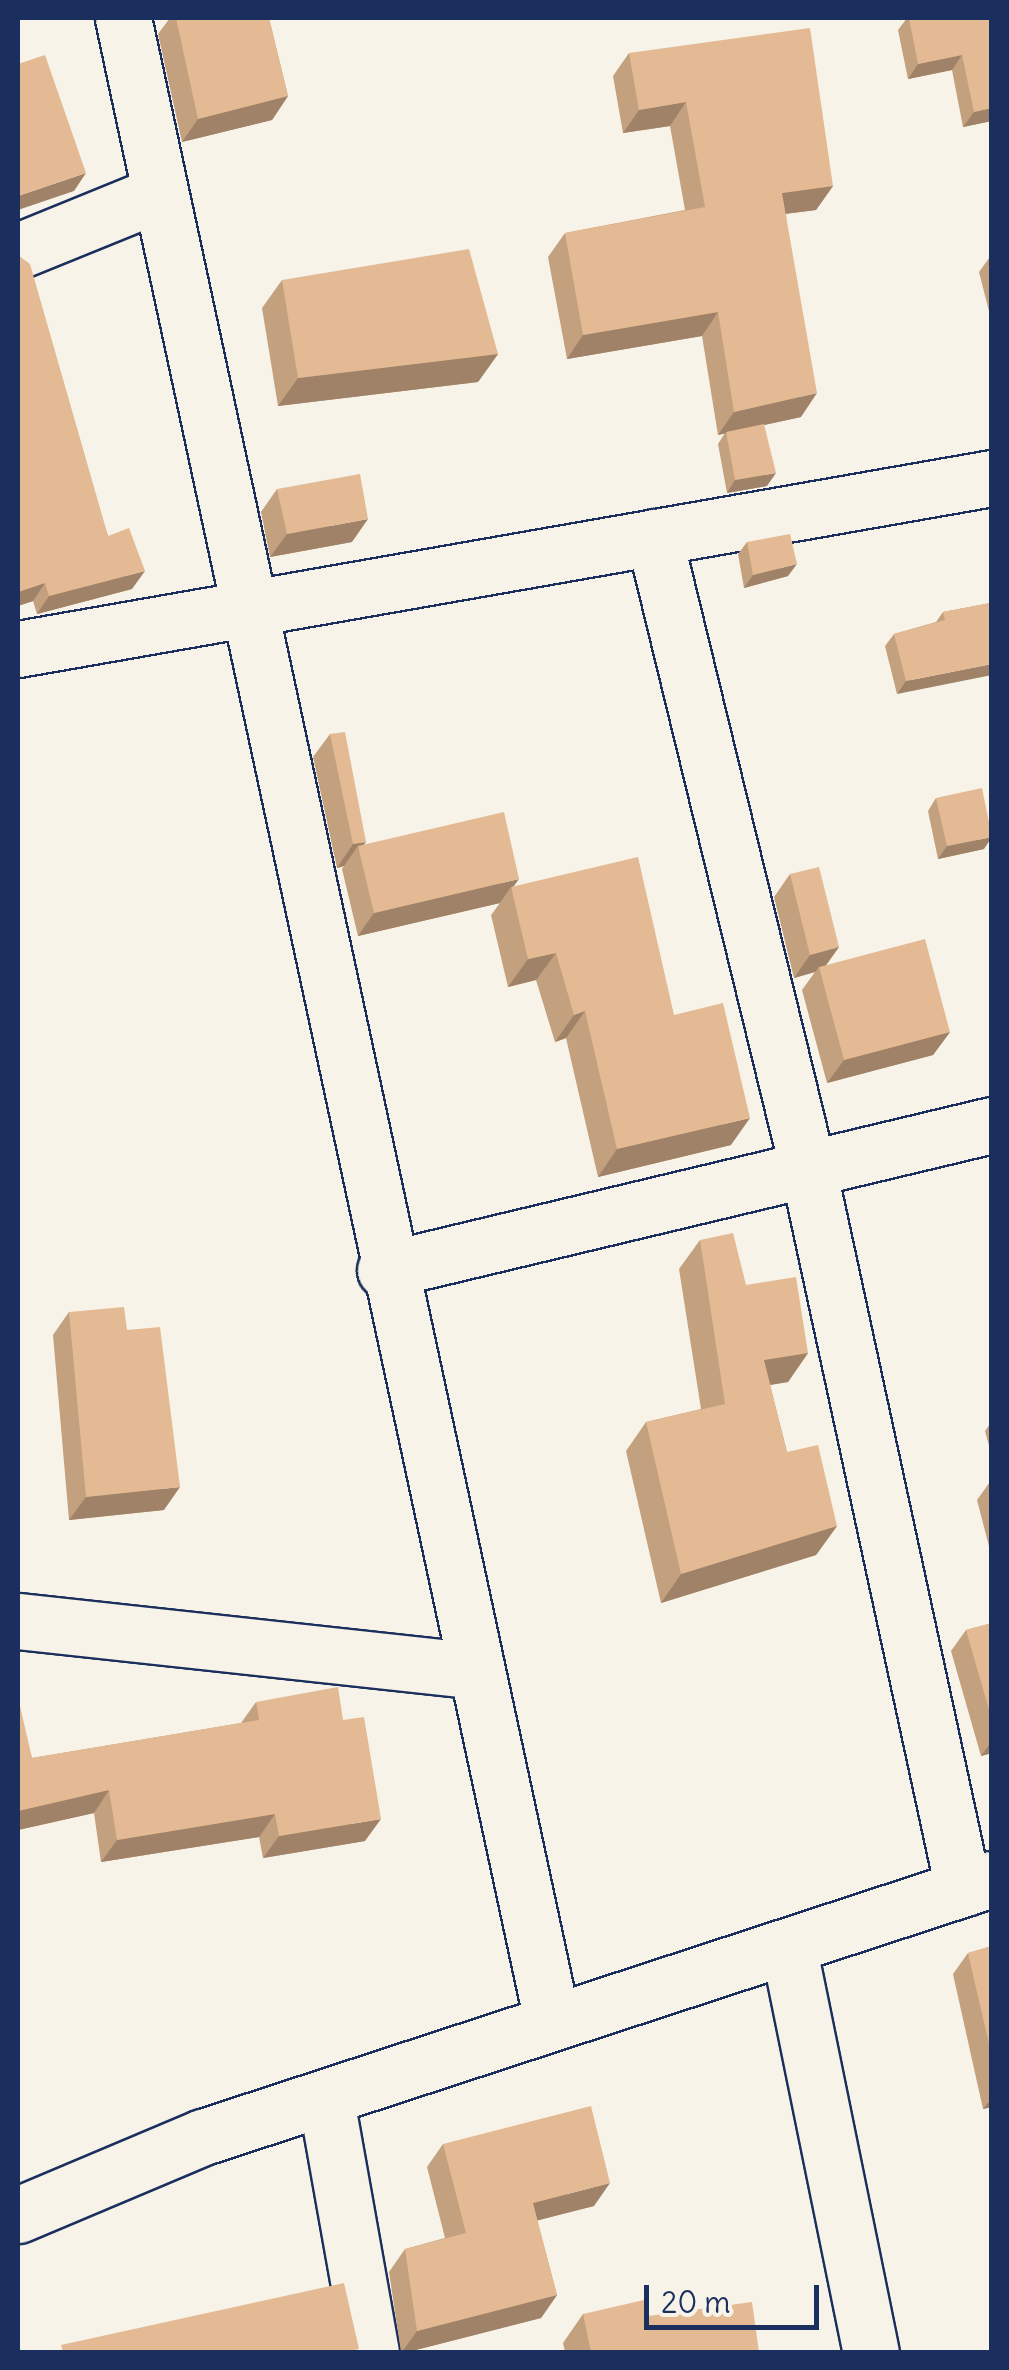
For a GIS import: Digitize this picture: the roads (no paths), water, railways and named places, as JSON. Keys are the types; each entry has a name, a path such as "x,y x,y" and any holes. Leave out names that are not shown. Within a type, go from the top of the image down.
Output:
{"street":[{"path":"124,18 156,195 470,1670 552,2021"},
{"path":"18,251 156,195"},
{"path":"18,649 992,478"},
{"path":"18,2215 98,2174 552,2021 789,1950 977,1883 654,537"},
{"path":"385,1270 992,1125"},
{"path":"18,1621 470,1670"},
{"path":"789,1950 871,2352"},
{"path":"326,2100 371,2352"}]}
